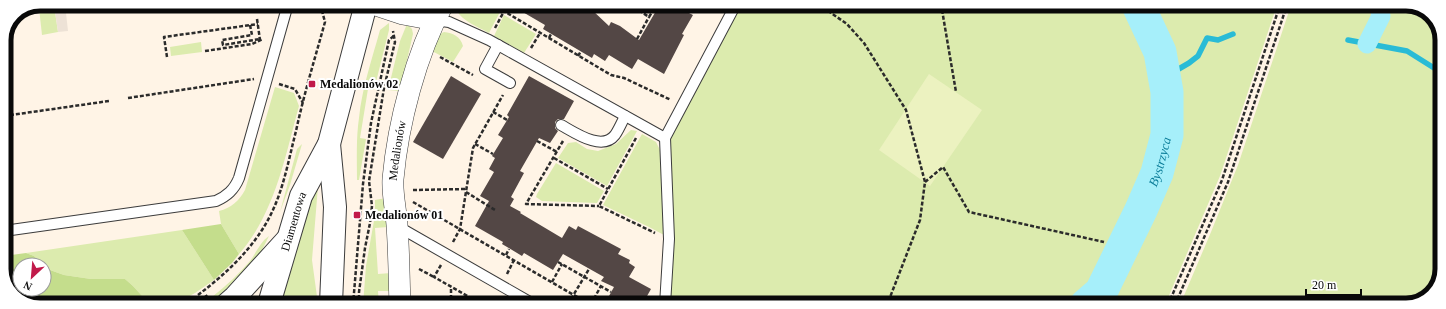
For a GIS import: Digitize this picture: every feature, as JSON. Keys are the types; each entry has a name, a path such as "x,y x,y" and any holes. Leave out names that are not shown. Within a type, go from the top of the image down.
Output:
{"street":[{"name":"Diamentowa","path":"272,298 301,196 329,144 364,11"},
{"path":"394,11 403,14 439,12"},
{"name":"Medalionów","path":"400,298 397,226 393,181 407,98 424,48 439,12"},
{"name":"Diamentowa","path":"329,144 335,207 331,298"},
{"path":"234,298 289,237"}],"lane":[{"path":"11,230 216,201 224,198 236,186 239,178 286,11"},
{"path":"665,298 669,239 665,138 732,11"},
{"path":"439,12 449,22 493,42 665,138"},
{"path":"493,42 484,69 510,83"},
{"path":"566,127 587,139 604,142 614,136 625,116"},
{"path":"397,226 523,298"}],"path":[{"path":"198,295 233,266 252,242 271,213 278,196 293,145 325,22 322,11"},
{"path":"640,11 649,17"},
{"path":"637,39 653,11"},
{"path":"828,11 847,24 864,43 906,110 925,182 920,220 890,298"},
{"path":"942,11 956,92"},
{"path":"1171,298 1222,180 1278,11"},
{"path":"1178,298 1228,182 1285,11"},
{"path":"493,42 504,12 611,75 624,78 660,95"},
{"path":"257,19 260,40"},
{"path":"167,57 164,37 258,24"},
{"path":"250,25 252,36 222,40 223,45 260,40"},
{"path":"353,298 362,189 371,124 389,40 400,31"},
{"path":"549,38 551,34"},
{"path":"204,51 252,44 265,37"},
{"path":"424,48 478,78"},
{"path":"578,56 581,51"},
{"path":"128,98 258,78"},
{"path":"434,277 460,229 473,148 510,83"},
{"path":"276,84 295,89 303,103"},
{"path":"11,115 109,101"},
{"path":"493,112 509,121"},
{"path":"566,127 554,158 526,204 599,206 659,236"},
{"path":"537,141 557,152"},
{"path":"475,144 494,154"},
{"path":"599,206 633,144"},
{"path":"554,158 608,189"},
{"path":"925,182 943,167 969,212 1104,242"},
{"path":"394,191 466,191 495,210"},
{"path":"394,191 581,298"},
{"path":"506,255 509,249"},
{"path":"558,262 611,292"},
{"path":"552,282 562,264"},
{"path":"417,268 469,298"},
{"path":"572,298 589,269"},
{"path":"594,298 601,286"},
{"path":"451,287 451,298"}],"green space":[{"path":"39,11 55,11 58,32 42,35"},
{"path":"457,11 500,12 489,33 473,25"},
{"path":"732,11 1275,11 1220,176 1168,298 1143,298 1140,296 1139,298 1088,298 1092,281 1079,298 665,298 665,138"},
{"path":"1289,11 1406,11 1417,13 1428,21 1433,29 1435,38 1435,269 1433,280 1425,291 1417,296 1406,298 1183,298 1238,165"},
{"path":"504,15 536,34 524,53 494,36"},
{"path":"389,23 389,30 374,90 368,89 360,138 366,139 359,180 357,180 357,133 362,96 380,30"},
{"path":"407,24 412,29 413,34 400,91 388,90 400,41"},
{"path":"444,32 456,36 463,46 453,62 430,50 440,34"},
{"path":"201,42 202,52 171,56 170,47"},
{"path":"929,74 982,110 930,186 879,150"},
{"path":"275,87 294,93 299,106 283,164 270,203 262,221 239,254 221,224 219,211 234,204 245,190"},
{"path":"631,130 637,131 607,186 558,158 568,143 576,142 587,149 598,151 616,144"},
{"path":"642,134 656,142 662,154 664,235 603,205"},
{"path":"302,144 290,185 280,212 297,149"},
{"path":"556,163 604,191 597,203 542,201 536,197"},
{"path":"319,174 312,260 317,298 283,298"},
{"path":"386,198 388,227 375,228 378,274 391,273 391,291 378,291 378,298 364,298 366,266 375,215 375,200"},
{"path":"221,224 239,254 214,280 182,230"},
{"path":"182,230 214,280 186,298 143,298 125,279 91,279 64,275 52,271 52,257 34,256 26,253"},
{"path":"269,236 254,263 243,277 223,298 212,298 241,271"},
{"path":"26,253 35,257 12,257 12,275 11,255"},
{"path":"52,271 64,275 91,279 125,279 143,298 34,297 52,297"}],"shaded area":[{"path":"55,11 66,11 68,31 58,32"}],"building":[{"path":"521,11 593,11 609,26 611,22 620,26 639,40 656,11 685,11 693,15 682,34 684,35 664,74 638,59 632,69 609,55 605,61 594,54 592,58 543,29 545,25"},
{"path":"451,76 481,94 443,159 413,142"},
{"path":"529,76 574,101 564,119 558,119 555,122 555,128 558,131 550,143 539,138 520,171 524,173 511,197 514,199 510,206 562,238 569,226 576,230 578,226 621,249 618,254 630,260 629,263 635,267 629,277 651,289 646,298 608,298 614,287 601,281 604,277 563,254 553,270 524,253 522,256 502,244 503,242 475,226 489,201 480,196 494,172 489,169 495,158 492,156 503,138 498,135 509,117 507,115"}],"waterway":[{"name":"Bystrzyca","path":"1094,298 1101,292 1141,210 1157,173 1167,135 1167,92 1160,52 1141,11"},
{"path":"1367,44 1381,16 1380,11"},
{"path":"1165,77 1198,56 1207,38 1218,40 1233,34"},
{"path":"1348,40 1407,51 1435,69"}],"place":[{"name":"Medalionów 02","path":"312,84"},
{"name":"Medalionów 01","path":"357,215"}]}
